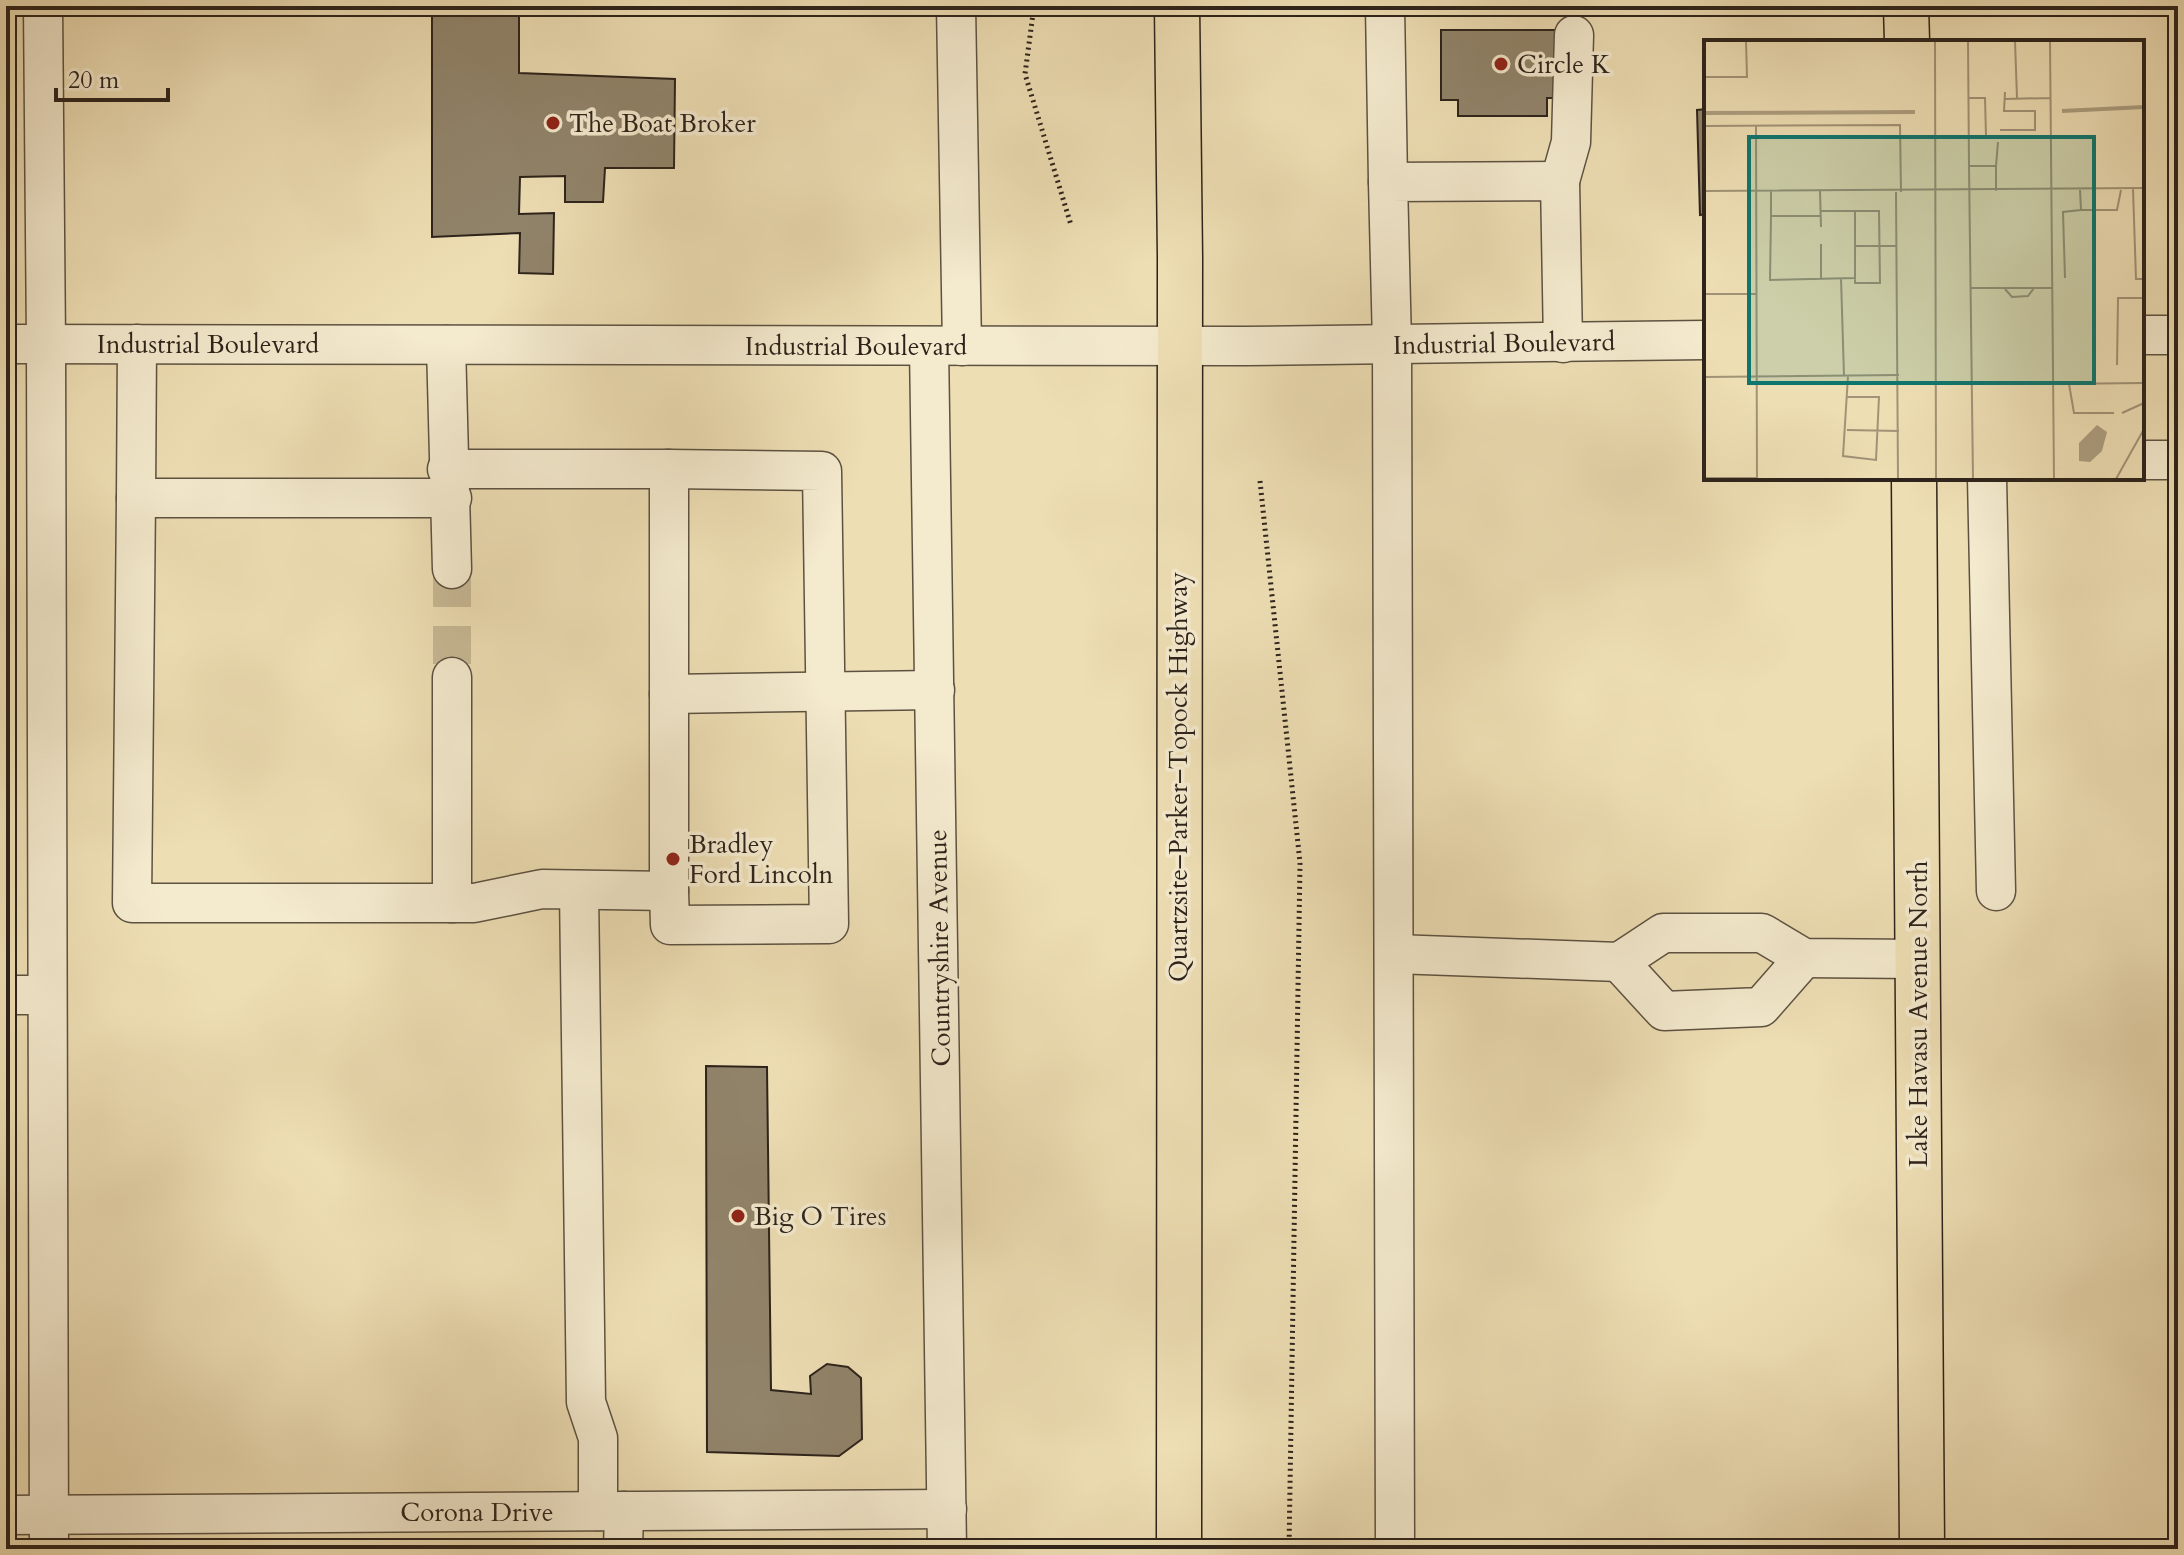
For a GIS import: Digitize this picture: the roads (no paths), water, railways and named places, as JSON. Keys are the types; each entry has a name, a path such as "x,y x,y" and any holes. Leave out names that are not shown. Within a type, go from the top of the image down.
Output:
{"main road":[{"name":"Quartzsite–Parker–Topock Highway","path":"1177,6 1179,1549"},
{"path":"1906,6 1907,40"},
{"name":"Lake Havasu Avenue North","path":"1914,480 1922,1549"}],"street":[{"path":"43,6 49,1532"},
{"name":"Countryshire Avenue","path":"947,1549 935,690 956,6"},
{"path":"1385,6 1392,344 1395,1549"},
{"path":"1563,343 1560,181 1571,142 1574,35"},
{"path":"1388,182 1560,181"},
{"path":"2144,335 2178,335"},
{"name":"Industrial Boulevard","path":"6,344 1178,346 1704,340"},
{"path":"137,344 132,903 474,903 542,889 669,891"},
{"path":"446,345 452,569"},
{"path":"2144,460 2178,460"},
{"path":"136,498 669,469 822,471 829,924 670,925 669,469"},
{"path":"1987,480 1996,891"},
{"path":"452,677 452,903"},
{"path":"669,694 935,690"},
{"path":"579,890 586,1402 598,1438 611,1511 623,1549"},
{"path":"1395,954 1619,962 1663,933 1762,933 1804,958 1917,959"},
{"path":"1619,962 1664,1011 1761,1007 1804,958"},
{"path":"6,995 46,995"},
{"name":"Corona Drive","path":"6,1515 49,1532 611,1511 947,1509"}],"tunnel":[{"path":"452,569 452,677"}],"place":[{"name":"Circle K","path":"1501,64"},
{"name":"The Boat Broker","path":"553,123"},
{"name":"Bradley Ford Lincoln","path":"673,859"},
{"name":"Big O Tires","path":"738,1216"}]}
